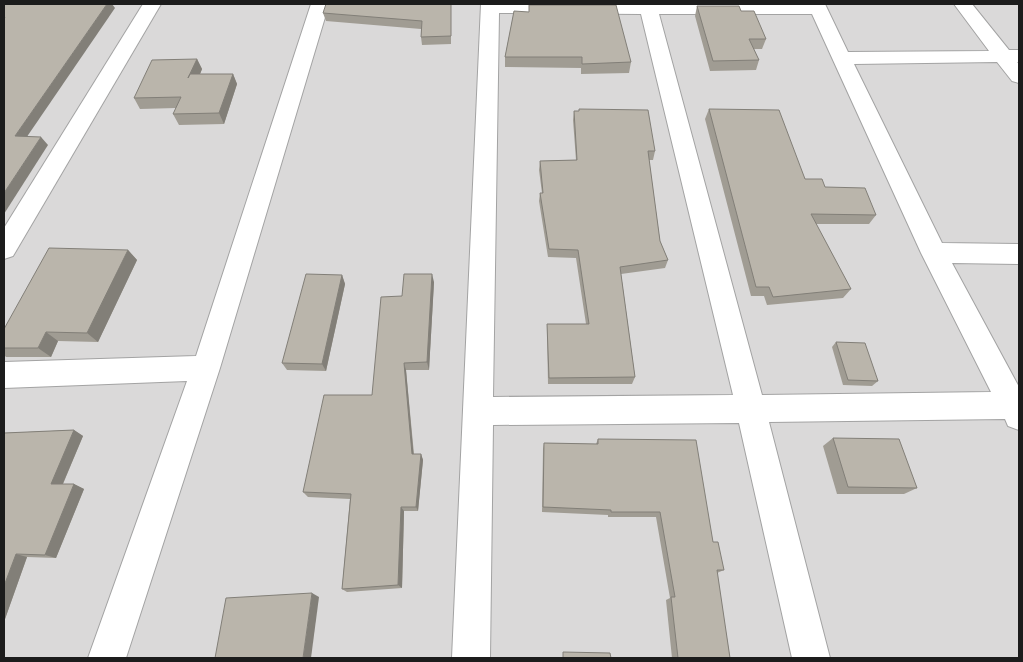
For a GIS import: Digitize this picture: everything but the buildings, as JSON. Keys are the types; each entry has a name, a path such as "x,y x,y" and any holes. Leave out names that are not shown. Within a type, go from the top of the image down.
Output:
{"street":[{"path":"4,249 152,4"},
{"path":"107,658 206,368 320,4"},
{"path":"963,4 1011,56 1019,77"},
{"path":"471,658 478,411 490,6 818,6 934,252 1016,410 478,411"},
{"path":"648,6 751,409 811,658"},
{"path":"841,58 1011,56"},
{"path":"934,252 1019,254"},
{"path":"4,375 206,368"}],"shaded area":[{"path":"4,4 1019,4 1019,658 4,658"}]}
